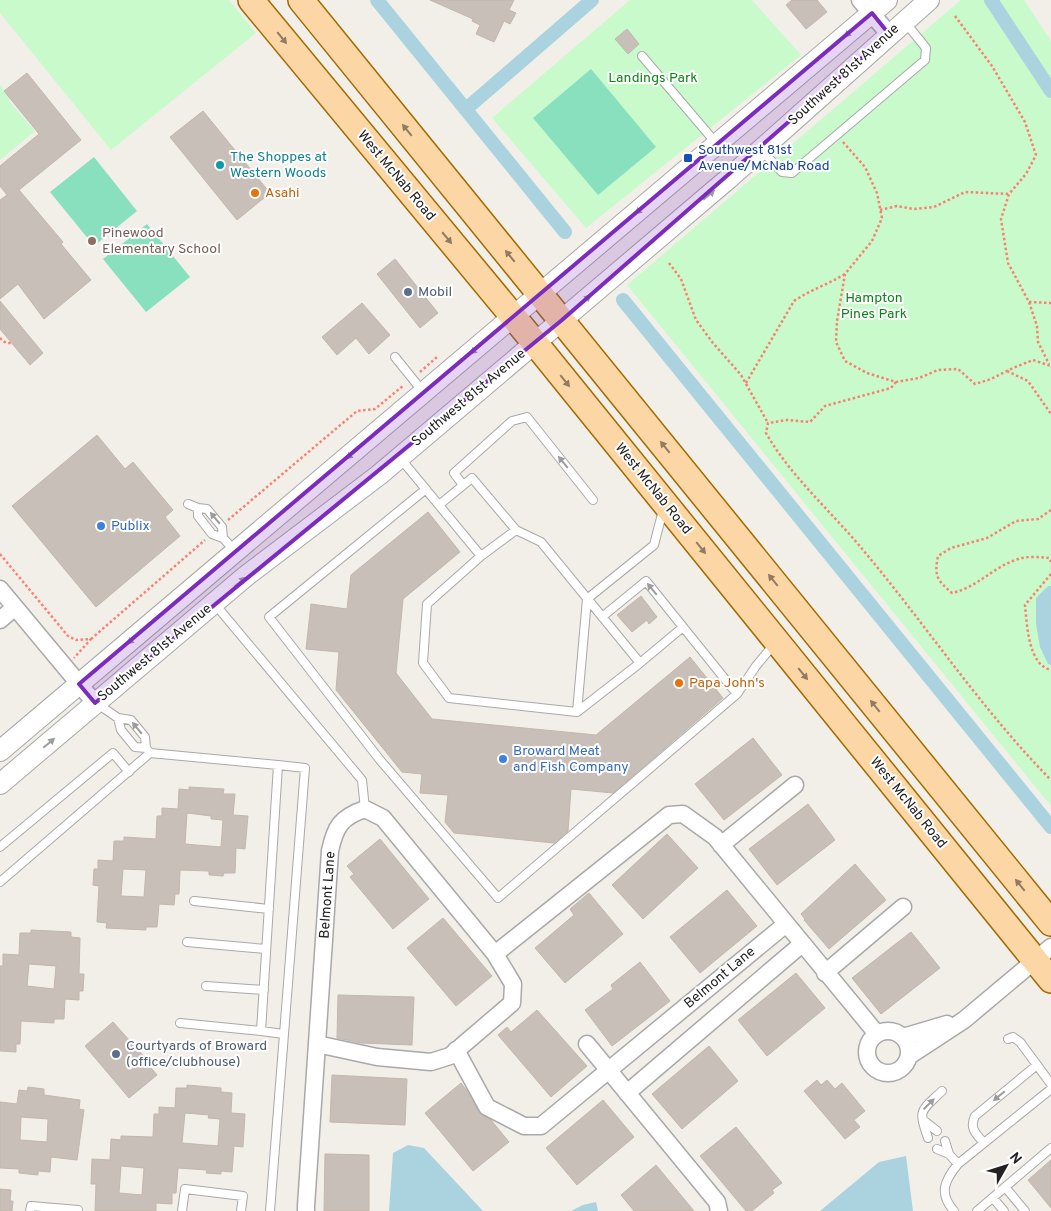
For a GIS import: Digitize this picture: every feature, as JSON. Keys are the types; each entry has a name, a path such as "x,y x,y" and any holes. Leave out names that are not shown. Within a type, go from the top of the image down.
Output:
{"main road":[{"name":"West McNab Road","path":"251,0 535,343 776,642 1043,954 1051,980"},
{"path":"301,0 1051,923"},
{"path":"776,642 804,618"}],"street":[{"name":"Southwest 81st Avenue","path":"0,751 79,684 229,545 418,386 513,317 541,294 718,144 866,7 888,0"},
{"name":"Southwest 81st Avenue","path":"0,784 246,576 400,457 760,150 929,0"},
{"path":"866,7 897,28"},
{"path":"0,589 96,703"},
{"path":"0,620 15,607"},
{"path":"721,845 795,786"},
{"path":"317,1044 377,1057 431,1062 450,1056 512,1003 513,984 495,954 383,818 365,809"},
{"name":"Belmont Lane","path":"306,1211 332,842 334,834 343,821 351,814 365,809"},
{"path":"495,954 670,815 684,814 715,837 877,1034"},
{"path":"825,973 903,907"},
{"name":"Belmont Lane","path":"456,1050 487,1106 524,1126 541,1126 786,924"},
{"name":"Belmont Lane","path":"627,1093 802,944"},
{"path":"909,1056 964,1020 1043,954"},
{"path":"903,1037 964,1020"},
{"path":"891,1031 903,1037 907,1043 909,1056 907,1063 896,1072 890,1073 877,1070 868,1059 867,1052 869,1045 877,1034 891,1031"},
{"path":"587,1044 717,1202 719,1211"}],"lane":[{"path":"760,150 782,172 792,173 925,60 926,48 897,28"},
{"path":"642,56 718,144"},
{"path":"395,358 418,386"},
{"path":"463,485 454,473 512,421 527,417 593,500"},
{"path":"400,457 481,556"},
{"path":"439,505 472,478 516,530 541,542 640,663"},
{"path":"426,488 269,617 380,760 498,898 738,694 756,666 776,642"},
{"path":"188,504 207,509 221,526 229,545"},
{"path":"578,712 587,599 654,546 665,504"},
{"path":"198,508 198,516 212,534 229,545"},
{"path":"516,530 481,556 427,604 422,664 449,698 578,712 683,627"},
{"path":"602,617 646,581 738,694"},
{"path":"214,603 362,780 365,809"},
{"path":"96,703 118,718 131,720 145,737 148,751"},
{"path":"118,718 121,730 135,747 148,751 305,768 270,1211"},
{"path":"0,882 129,772 148,751"},
{"path":"0,847 113,753 129,772"},
{"path":"261,1031 278,765"},
{"path":"194,901 269,909"},
{"path":"188,942 266,949"},
{"path":"206,986 264,990"},
{"path":"180,1023 284,1034"},
{"path":"1008,1039 1013,1037 1020,1042 1051,1084"},
{"path":"984,1143 972,1128 975,1116 1037,1065"},
{"path":"954,1211 949,1205 944,1191 947,1178 958,1164 1051,1090"},
{"path":"928,1138 921,1113 942,1092"},
{"path":"922,1119 937,1131"},
{"path":"945,1142 949,1154 958,1164"},
{"path":"977,1211 1051,1148"},
{"path":"937,1149 949,1154"},
{"path":"1005,1187 1025,1211"},
{"path":"182,1211 185,1189 242,1196 241,1211"},
{"path":"993,1198 1004,1211"},
{"path":"30,1211 31,1206 78,1210"}],"path":[{"path":"955,16 992,66 1025,122 1036,155 1026,174 1008,194 1001,219 1008,263 1029,302 1037,326 1038,342 1050,365"},
{"path":"745,383 794,301 807,292 826,286 846,274 872,241 882,218 877,193 865,167 837,135"},
{"path":"880,210 897,206 913,209 934,207 965,192 1008,194"},
{"path":"668,263 681,279 696,320 741,375 768,424 766,432 779,455 863,550 1020,749 1051,780"},
{"path":"846,274 837,321 836,342 845,362 867,373 896,382 919,378 938,370 958,369 975,384 1033,360 1050,365"},
{"path":"1029,302 1051,303"},
{"path":"0,339 6,343 12,343"},
{"path":"221,526 358,411 375,409 418,386 442,353"},
{"path":"1007,371 1028,381 1051,414"},
{"path":"768,424 787,420 810,422 825,406 891,388 896,382"},
{"path":"1051,510 1038,519 1016,521 987,538 951,548 938,556 935,570 939,582 952,593 966,590 998,569 1018,559 1049,558 1051,562"},
{"path":"91,639 212,534"},
{"path":"0,554 68,636 73,638"},
{"path":"1051,574 1025,605 1028,635 1035,658 1047,669 1051,670"}],"highlighted area":[{"path":"872,13 889,34 562,320 95,703 79,684"}],"green space":[{"path":"0,0 229,0 256,33 111,150 0,13"},
{"name":"Landings Park","path":"630,0 752,0 801,55 586,228 492,118"},
{"name":"Hampton Pines Park","path":"961,0 1024,0 1051,41 1051,806 627,285"},
{"path":"591,69 656,147 598,195 533,118"},
{"path":"0,85 11,98 8,100 35,131 0,160"},
{"path":"94,157 137,211 94,246 50,192"},
{"path":"147,224 190,277 146,312 103,259"}],"water":[{"path":"1048,586 1051,586 1051,665 1048,664 1040,647 1036,624 1036,598"},
{"path":"408,1145 424,1148 483,1211 389,1211 393,1153"},
{"path":"906,1156 913,1211 820,1211 879,1162"},
{"path":"596,1202 598,1211 571,1211 583,1205"}],"building":[{"path":"430,0 514,0 509,10 516,13 510,24 504,21 494,42 476,34 480,25 472,21 473,19"},
{"path":"792,0 817,0 827,12 806,29 786,5"},
{"path":"627,29 639,44 628,54 615,39"},
{"path":"27,73 81,140 19,190 63,242 61,244 91,280 44,319 18,284 0,299 0,200 7,195 0,186 0,166 39,134 4,91"},
{"name":"The Shoppes at Western Woods","path":"203,111 270,193 237,220 170,137"},
{"path":"395,259 438,313 420,328 377,274"},
{"path":"0,301 43,353 30,365 0,329"},
{"path":"362,303 390,335 369,354 356,338 337,355 322,337"},
{"name":"Publix","path":"97,435 125,469 133,462 173,510 165,517 180,536 96,607 12,506"},
{"path":"428,512 460,552 403,599 396,673 432,719 596,735 690,657 723,698 613,793 571,789 568,831 554,843 454,833 445,822 448,795 420,793 422,774 402,772 336,690 339,652 306,649 311,604 347,609 351,575"},
{"path":"641,596 657,617 649,624 647,620 632,632 617,615"},
{"path":"753,738 782,775 724,820 695,784"},
{"path":"189,787 224,789 223,794 235,794 233,815 248,816 245,849 236,848 235,873 224,873 223,876 209,875 209,871 180,870 179,894 175,894 174,905 159,904 157,927 146,927 146,930 106,928 107,923 97,922 99,886 93,885 94,869 98,869 98,860 113,861 114,841 124,841 124,837 156,839 157,816 162,816 162,808 178,809 179,789 189,790","holes":["187,813 211,816 211,819 223,820 221,847 185,844","123,869 146,870 144,897 121,896"]},
{"path":"808,804 835,840 777,885 749,849"},
{"path":"667,834 698,868 643,919 612,885"},
{"path":"380,839 429,899 393,929 350,877 354,874 347,866"},
{"path":"855,864 886,900 829,949 801,914"},
{"path":"727,890 757,926 700,973 670,937"},
{"path":"589,893 623,934 565,983 535,948 574,915 570,909"},
{"path":"443,918 492,976 456,1006 407,948"},
{"path":"31,930 71,932 71,937 80,938 79,974 84,974 83,991 79,991 79,1000 65,999 64,1019 54,1019 54,1023 21,1021 20,1044 16,1044 16,1052 0,1051 0,966 3,966 3,954 19,955 20,933 31,933","holes":["29,964 56,966 54,989 27,986"]},
{"path":"911,932 940,968 881,1014 852,978"},
{"path":"640,962 670,1001 612,1046 585,1010 613,989 611,985"},
{"path":"796,973 825,1008 767,1056 738,1020"},
{"path":"338,995 414,997 412,1045 361,1043 337,1038"},
{"path":"537,1010 587,1066 551,1097 498,1035 507,1027 511,1032"},
{"name":"Courtyards of Broward (office/clubhouse)","path":"113,1022 148,1061 147,1063 157,1075 129,1098 85,1046"},
{"path":"709,1046 738,1081 682,1129 652,1094"},
{"path":"332,1075 407,1079 405,1125 330,1122"},
{"path":"817,1080 821,1085 827,1080 835,1089 842,1083 865,1111 854,1120 860,1127 845,1139 804,1091"},
{"path":"461,1083 479,1112 491,1120 509,1142 473,1171 425,1113"},
{"path":"187,1085 221,1088 221,1092 232,1093 231,1113 245,1114 243,1147 234,1146 232,1172 221,1171 221,1174 206,1173 207,1170 178,1168 176,1193 172,1193 172,1204 156,1203 156,1211 95,1211 96,1184 91,1184 92,1159 110,1160 111,1139 121,1140 121,1136 153,1137 154,1114 159,1114 159,1107 175,1108 176,1088 187,1088","holes":["185,1113 209,1115 208,1118 220,1119 218,1146 182,1143","121,1166 144,1168 142,1195 119,1193"]},
{"path":"28,1087 44,1089 44,1095 80,1100 79,1109 84,1110 77,1160 51,1157 50,1172 38,1171 38,1175 19,1173 19,1169 0,1168 0,1102 17,1104 19,1090 27,1091","holes":["21,1117 48,1119 47,1142 20,1140"]},
{"path":"603,1100 634,1137 577,1185 546,1148"},
{"path":"736,1127 782,1183 772,1190 774,1193 752,1211 746,1211 700,1156"},
{"path":"325,1154 369,1155 369,1211 324,1211"},
{"path":"1051,1160 1051,1208 1028,1180"},
{"path":"656,1165 694,1211 634,1211 621,1195"},
{"path":"0,1189 11,1190 10,1201 13,1201 12,1211 0,1211"}],"waterway":[{"path":"377,0 565,232"},
{"path":"466,109 592,0"},
{"path":"991,0 1051,91"},
{"path":"623,300 1051,827"}],"place":[{"name":"Southwest 81st Avenue/McNab Road","path":"688,158"},
{"name":"The Shoppes at Western Woods","path":"220,165"},
{"name":"Asahi","path":"255,193"},
{"name":"Pinewood Elementary School","path":"92,241"},
{"name":"Mobil","path":"408,292"},
{"name":"Publix","path":"101,526"},
{"name":"Papa John's","path":"679,683"},
{"name":"Broward Meat and Fish Company","path":"503,759"},
{"name":"Courtyards of Broward (office/clubhouse)","path":"116,1054"}]}
